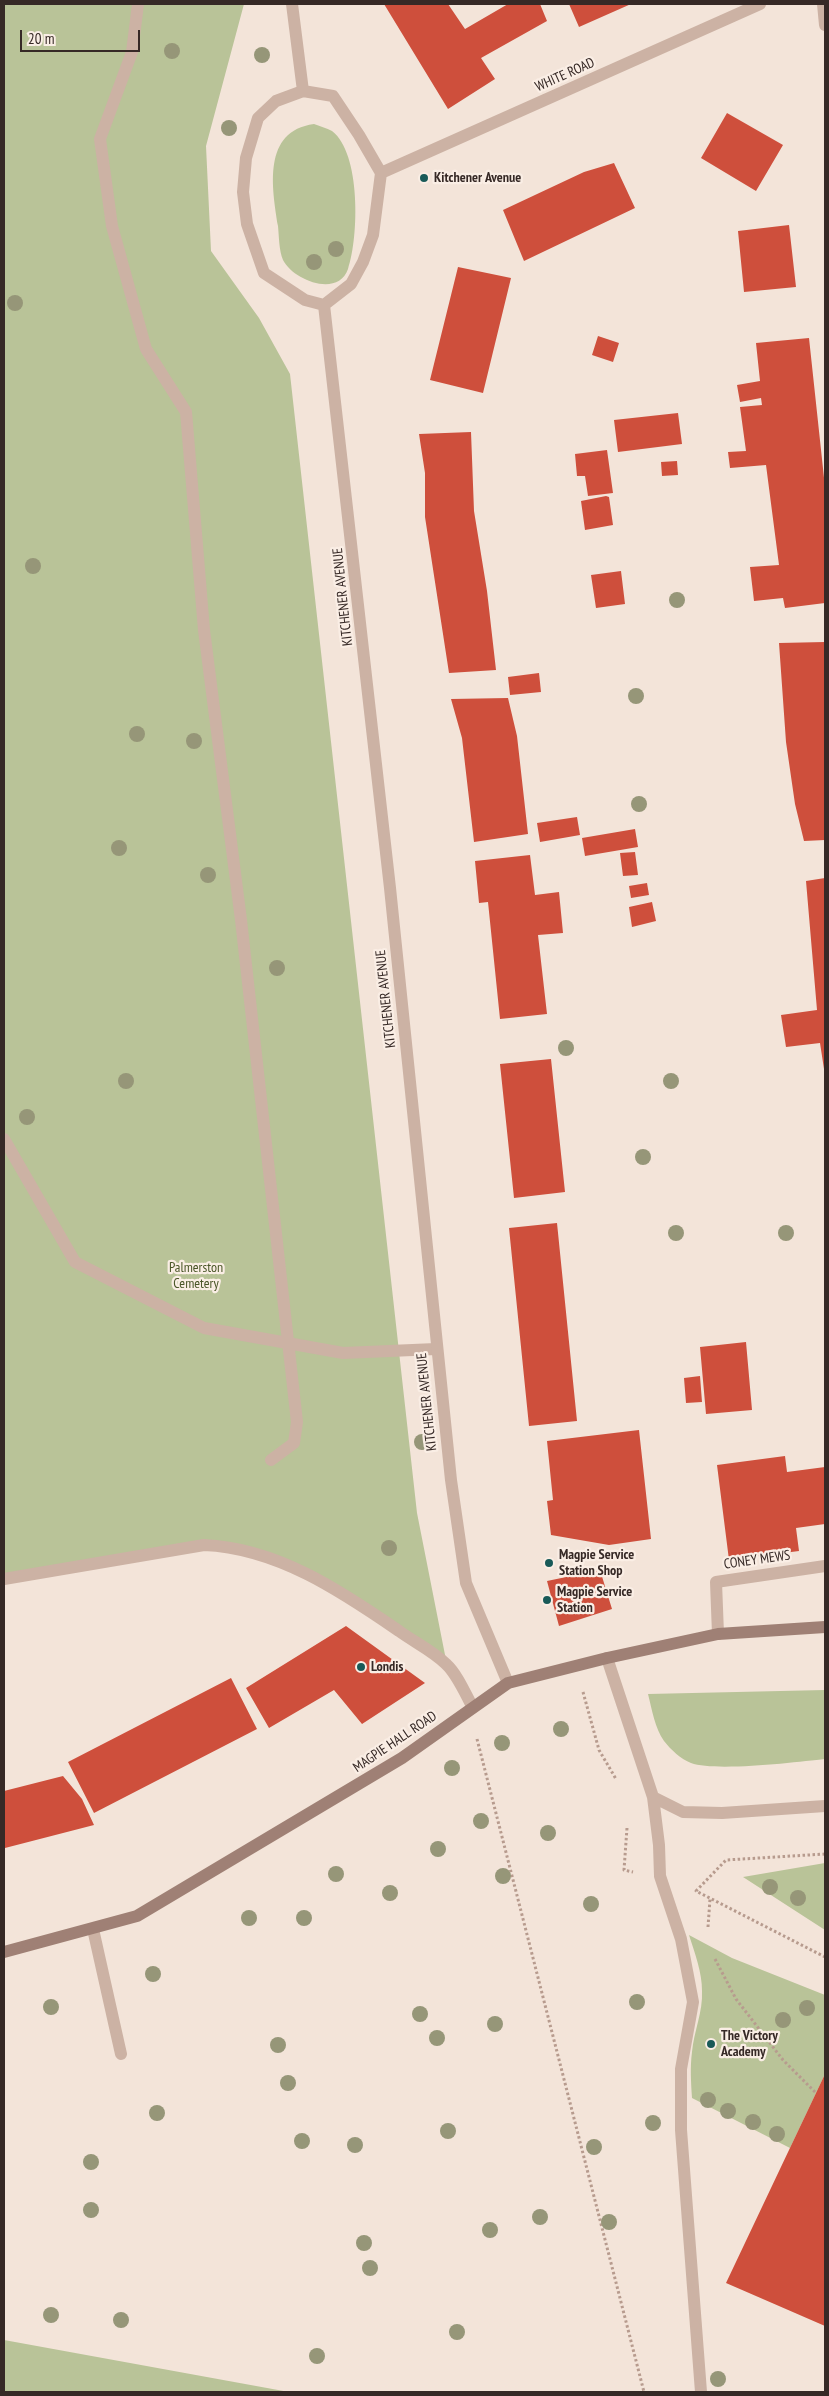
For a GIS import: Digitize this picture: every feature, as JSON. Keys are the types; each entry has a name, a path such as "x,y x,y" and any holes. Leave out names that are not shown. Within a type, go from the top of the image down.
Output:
{"street":[{"path":"138,4 132,52 100,139 112,226 146,349 186,412 204,630 242,930 297,1422 294,1443 271,1460"},
{"path":"292,4 303,91"},
{"name":"WHITE ROAD","path":"381,173 760,4"},
{"path":"823,4 825,25"},
{"path":"303,91 333,96 381,173 373,234 363,262 351,284 324,305 297,296 264,273 247,224 243,192 246,158 258,118 276,101 303,91"},
{"name":"KITCHENER AVENUE","path":"324,305 390,888 451,1480 466,1583 508,1682"},
{"path":"4,1139 75,1262 204,1328 343,1353 436,1349"},
{"path":"4,1579 204,1545 230,1546 256,1553 310,1575 366,1609 447,1665 472,1706"},
{"name":"CONEY MEWS","path":"718,1634 716,1582 825,1566"},
{"name":"MAGPIE HALL ROAD","path":"4,1952 137,1916 402,1758 508,1682 718,1634 825,1627"},
{"path":"607,1658 653,1798 660,1876 681,1939 693,2002 680,2069 681,2130 701,2392"},
{"path":"653,1798 683,1812 722,1813 825,1806"},
{"path":"92,1929 121,2054"}],"path":[{"path":"570,1667 586,1696 598,1750 620,1787"},
{"path":"472,1706 479,1754 644,2392"},
{"path":"627,1824 624,1870 660,1876 696,1891 825,1957"},
{"path":"696,1891 726,1860 825,1854"},
{"path":"708,1936 710,1898"},
{"path":"711,1953 736,1999 783,2060 816,2093"}],"green space":[{"name":"Palmerston Cemetery","path":"4,4 244,4 206,146 211,251 259,318 290,374 417,1513 447,1665 310,1575 230,1546 4,1579"},
{"path":"314,124 332,131 341,142 348,157 353,176 355,196 354,237 348,269 343,278 335,283 326,284 316,283 296,274 283,260 274,195 274,163 278,149 286,138 297,129"},
{"path":"825,1690 825,1759 718,1767 691,1763 670,1748 658,1730 648,1694"},
{"path":"825,1863 825,1930 743,1877"},
{"path":"689,1935 732,1958 825,1995 825,2074 790,2148 692,2098 691,2058 701,2006 702,1984"},
{"path":"4,2340 289,2392 4,2392"}],"building":[{"path":"384,4 448,4 465,29 508,4 540,4 547,21 481,58 495,79 448,109"},
{"path":"569,4 631,4 579,27"},
{"path":"727,113 783,145 756,191 701,158"},
{"path":"614,163 635,208 524,261 503,210 584,172"},
{"path":"789,225 796,287 744,292 738,231"},
{"path":"458,267 511,278 483,393 430,380"},
{"path":"598,336 619,343 613,362 592,355"},
{"path":"809,338 825,487 825,603 785,608 783,598 754,601 750,567 779,565 766,465 730,468 728,452 746,451 740,407 762,405 761,398 740,402 737,385 760,381 756,343"},
{"path":"678,413 682,444 618,452 614,420"},
{"path":"471,432 474,511 487,591 496,670 449,673 425,517 425,473 419,434"},
{"path":"607,450 613,493 588,496 585,476 577,476 575,454"},
{"path":"677,461 678,475 662,476 661,462"},
{"path":"609,497 613,525 585,530 581,501"},
{"path":"621,571 625,604 596,608 591,575"},
{"path":"825,642 825,840 804,841 795,804 786,742 779,643"},
{"path":"539,673 541,692 510,695 508,677"},
{"path":"508,698 517,736 528,834 474,842 462,738 451,699"},
{"path":"577,817 580,835 540,842 537,823"},
{"path":"635,829 638,847 585,856 582,838"},
{"path":"635,852 638,875 623,876 620,853"},
{"path":"530,855 535,895 559,892 563,933 538,935 547,1014 500,1019 488,902 479,903 475,861"},
{"path":"825,878 824,1069 820,1043 786,1047 781,1015 817,1010 806,881"},
{"path":"647,883 649,895 631,898 629,886"},
{"path":"652,902 656,921 632,927 629,907"},
{"path":"551,1059 565,1192 514,1198 500,1064"},
{"path":"557,1223 577,1421 529,1426 509,1228"},
{"path":"746,1342 752,1410 706,1414 700,1347"},
{"path":"700,1376 702,1402 686,1403 684,1378"},
{"path":"639,1430 651,1539 609,1545 551,1535 547,1501 553,1500 547,1441"},
{"path":"785,1456 787,1472 825,1467 825,1524 796,1528 799,1551 729,1560 717,1465"},
{"path":"600,1570 612,1609 559,1626 547,1581"},
{"name":"Londis","path":"346,1626 425,1683 362,1724 334,1690 269,1728 246,1688"},
{"path":"231,1678 257,1729 94,1813 68,1762"},
{"path":"63,1776 82,1799 94,1825 5,1848 4,1791"},
{"path":"825,2074 825,2326 726,2283"}],"place":[{"name":"Kitchener Avenue","path":"424,178"},
{"name":"Magpie Service Station Shop","path":"549,1563"},
{"name":"Magpie Service Station","path":"547,1600"},
{"name":"Londis","path":"361,1667"},
{"name":"The Victory Academy","path":"711,2044"}]}
